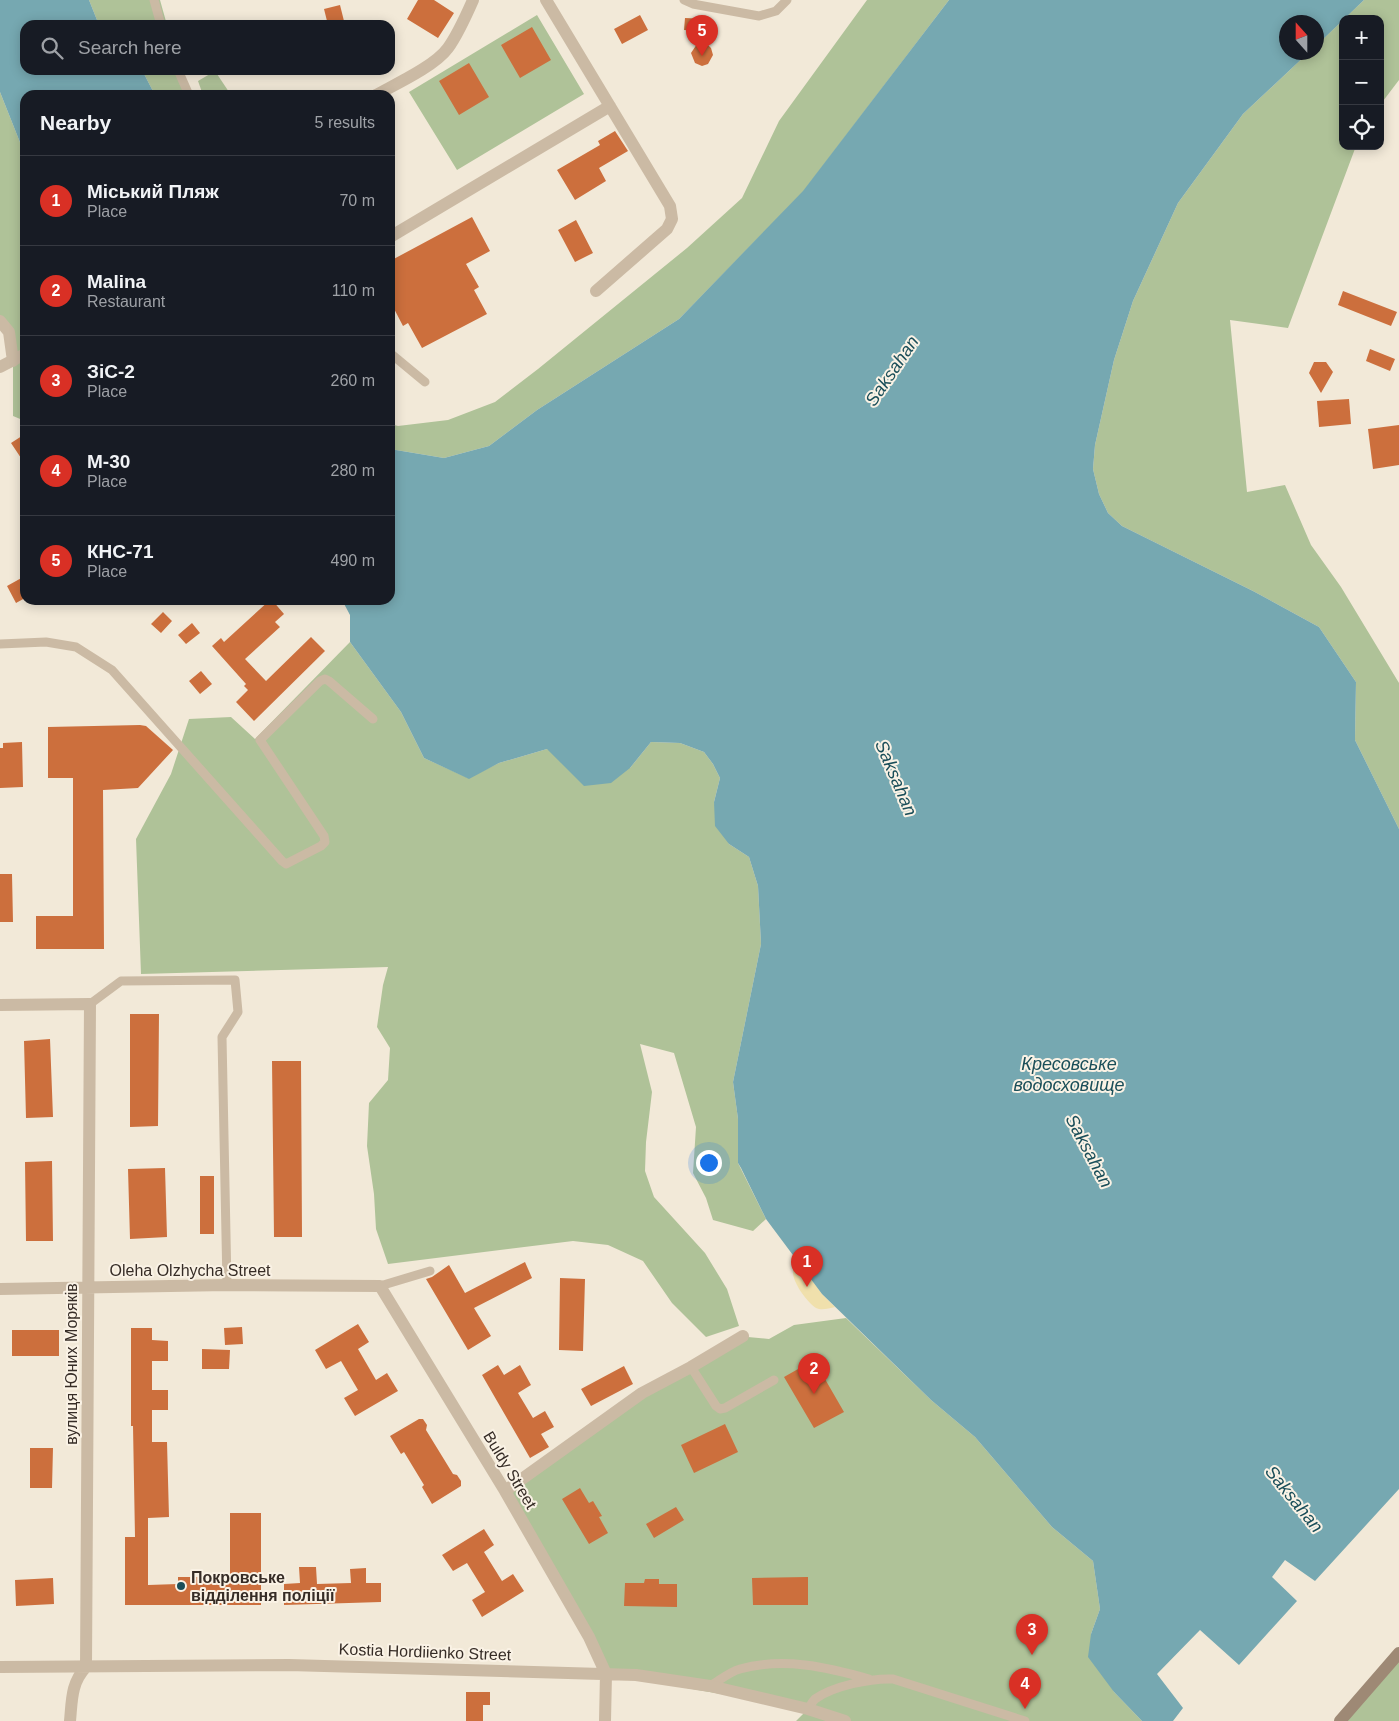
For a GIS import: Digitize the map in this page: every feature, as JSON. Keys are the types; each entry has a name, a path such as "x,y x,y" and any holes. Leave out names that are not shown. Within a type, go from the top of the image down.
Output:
{"main road":[{"path":"1340,1721 1399,1654"}],"street":[{"path":"385,90 432,63 447,50 473,0"},
{"path":"546,0 670,206 672,219 667,229 596,291"},
{"path":"395,234 610,106"},
{"path":"0,321 9,332 13,361"},
{"path":"0,368 20,357"},
{"path":"0,1006 90,1004"},
{"name":"вулиця Юних Моряків","path":"70,1721 74,1688 78,1676 86,1667 90,1004"},
{"name":"Oleha Olzhycha Street","path":"0,1289 227,1285 380,1286"},
{"name":"Buldy Street","path":"380,1286 505,1491 589,1637 606,1674"},
{"path":"505,1491 642,1393 743,1336"},
{"name":"Kostia Hordiienko Street","path":"0,1667 289,1665 636,1675 710,1686 808,1709 844,1721"},
{"path":"606,1674 606,1721"}],"lane":[{"path":"154,0 160,20"},
{"path":"684,0 692,4 759,16 776,11 787,0"},
{"path":"180,75 187,90"},
{"path":"395,357 425,382"},
{"path":"0,644 46,642 76,647 112,670 282,862 286,864 322,846 325,842 324,836 260,740 320,681 325,679 373,719"},
{"path":"90,1004 121,981 235,980 238,1012 222,1037 227,1285"},
{"path":"380,1286 430,1271"},
{"path":"691,1367 716,1406 720,1409 774,1380"},
{"path":"710,1686 738,1670 770,1663 808,1665 849,1673 872,1680"},
{"path":"808,1709 815,1700 851,1684 893,1679 1024,1721"}],"green space":[{"path":"89,0 160,0 166,20 97,20"},
{"path":"867,0 949,0 803,192 679,319 537,410 489,446 444,458 395,450 395,425 448,420 495,402 687,248 742,198 779,121"},
{"path":"1364,0 1399,0 1399,80 1384,100 1384,15 1348,15"},
{"path":"537,15 584,94 457,170 409,92"},
{"path":"1339,24 1339,150 1355,150 1288,328 1230,320 1247,492 1285,485 1311,545 1341,587 1399,683 1399,829 1355,740 1356,682 1319,627 1253,591 1122,526 1108,513 1099,494 1093,469 1095,445 1114,360 1133,301 1178,203 1243,114 1301,60 1324,60 1324,38"},
{"path":"145,75 179,75 183,90 152,90"},
{"path":"208,75 218,75 228,90 201,90 198,81"},
{"path":"0,92 20,142 20,419 13,416 13,361 0,321"},
{"path":"350,642 401,712 424,758 468,778 499,763 547,749 630,768 651,742 680,743 704,752 713,764 720,778 714,802 729,844 749,857 758,886 761,944 733,1082 738,1119 738,1163 766,1219 753,1231 713,1220 706,1198 693,1173 696,1127 674,1053 640,1044 652,1092 646,1142 645,1171 654,1197 705,1253 727,1289 739,1326 706,1337 672,1303 643,1261 608,1245 573,1241 388,1264 376,1229 374,1194 367,1146 369,1103 388,1080 390,1048 377,1027 383,985 388,967 141,974 136,839 171,774 189,719 231,717 255,739"},
{"path":"846,1318 931,1400 975,1437 1052,1527 1093,1561 1100,1609 1091,1634 1114,1692 1142,1721 796,1721 808,1709 606,1674 505,1491 642,1393 748,1337 769,1339 794,1325"},
{"path":"1399,1651 1399,1721 1339,1721"}],"sand":[{"path":"797,1260 822,1294 835,1307 818,1309 805,1297 793,1276 793,1268"}],"water":[{"path":"0,0 89,0 97,20 20,20 20,75 145,75 152,90 20,90 20,142 0,92"},
{"name":"Кресовське водосховище","path":"949,0 1364,0 1348,15 1339,15 1339,24 1324,38 1324,15 1279,15 1279,60 1301,60 1243,114 1178,203 1133,301 1114,360 1095,445 1093,469 1099,494 1108,513 1122,526 1253,591 1319,627 1356,682 1355,740 1399,829 1399,1489 1315,1581 1285,1560 1272,1577 1297,1601 1239,1665 1200,1630 1157,1674 1183,1708 1173,1721 1142,1721 1114,1692 1088,1657 1091,1634 1100,1609 1093,1561 1052,1527 975,1437 931,1400 822,1294 766,1219 738,1163 738,1119 733,1082 761,944 758,886 749,857 729,844 715,826 714,802 720,778 704,752 680,743 651,742 630,768 611,783 584,786 547,749 499,763 469,779 424,758 401,712 350,642 350,615 345,605 395,605 395,450 444,458 489,446 537,410 679,319 803,191"}],"building":[{"path":"418,0 434,0 454,13 438,38 407,19"},
{"path":"340,5 344,20 327,20 324,9"},
{"path":"640,15 648,30 622,44 614,29"},
{"path":"685,18 708,19 706,32 684,30"},
{"path":"532,27 551,60 520,78 501,45"},
{"path":"701,38 711,48 713,55 708,64 702,66 695,63 691,53"},
{"path":"469,63 489,97 459,115 439,81"},
{"path":"615,131 628,151 599,168 606,181 575,200 557,170 600,145 598,141"},
{"path":"472,217 490,251 466,264 479,287 474,290 487,314 422,348 408,323 403,326 395,311 395,258"},
{"path":"576,220 593,253 575,262 558,230"},
{"path":"1343,291 1397,312 1391,326 1338,305"},
{"path":"1370,349 1395,359 1390,371 1366,361"},
{"path":"1314,362 1326,362 1333,372 1321,393 1309,373"},
{"path":"1349,399 1351,424 1319,427 1317,401"},
{"path":"1399,425 1399,465 1373,469 1368,429"},
{"path":"20,437 20,456 11,443"},
{"path":"20,579 20,601 16,603 7,586"},
{"path":"265,605 276,605 284,614 275,622 280,627 245,659 266,681 311,637 325,651 254,721 236,702 248,690 244,686 246,684 212,646 221,638 224,642"},
{"path":"163,612 172,621 161,633 151,624"},
{"path":"192,623 200,633 186,644 178,635"},
{"path":"201,671 212,684 200,694 189,681"},
{"path":"146,726 173,750 138,788 103,790 104,949 36,949 36,916 73,916 73,778 48,778 48,727"},
{"path":"22,742 23,787 0,788 0,748 3,748 3,743"},
{"path":"0,874 12,874 13,922 0,922"},
{"path":"130,1014 159,1014 158,1126 130,1127"},
{"path":"50,1039 53,1117 26,1118 24,1041"},
{"path":"272,1061 301,1061 302,1237 274,1237"},
{"path":"52,1161 53,1241 26,1241 25,1162"},
{"path":"165,1168 167,1237 130,1239 128,1169"},
{"path":"200,1176 214,1176 214,1234 200,1234"},
{"path":"525,1262 532,1278 474,1308 491,1336 468,1350 426,1279 449,1265 465,1293"},
{"path":"560,1278 585,1279 583,1351 559,1350"},
{"path":"358,1324 369,1342 358,1349 376,1380 387,1373 398,1391 355,1416 344,1398 358,1390 341,1361 326,1369 315,1350"},
{"path":"242,1327 243,1344 225,1345 224,1328"},
{"path":"131,1328 152,1328 152,1340 168,1341 168,1361 152,1361 152,1390 168,1390 168,1410 152,1410 152,1442 167,1442 169,1517 148,1518 148,1585 178,1584 178,1577 230,1577 230,1513 261,1513 261,1605 125,1605 125,1537 135,1537 133,1426 131,1426"},
{"path":"12,1330 59,1330 59,1356 12,1356"},
{"path":"202,1349 230,1350 229,1369 202,1369"},
{"path":"814,1360 844,1412 814,1428 784,1377"},
{"path":"498,1365 504,1375 520,1365 531,1385 518,1393 533,1418 545,1411 554,1427 541,1434 549,1447 530,1458 482,1375"},
{"path":"624,1366 633,1384 591,1406 581,1389"},
{"path":"419,1419 423,1419 427,1425 426,1430 453,1474 457,1475 461,1481 461,1486 432,1504 422,1487 424,1485 404,1452 401,1454 390,1436"},
{"path":"725,1424 738,1452 694,1473 681,1445"},
{"path":"30,1448 53,1448 52,1488 30,1488"},
{"path":"580,1488 589,1503 593,1501 602,1516 599,1517 608,1533 589,1544 562,1499"},
{"path":"676,1507 684,1520 654,1538 646,1524"},
{"path":"484,1529 494,1545 484,1552 502,1581 513,1574 524,1591 482,1617 472,1600 485,1592 467,1563 453,1571 442,1555"},
{"path":"299,1567 316,1567 317,1584 351,1583 350,1569 366,1568 366,1583 381,1583 381,1602 284,1605 284,1584 300,1583"},
{"path":"808,1577 808,1605 753,1605 752,1578"},
{"path":"53,1578 54,1604 16,1606 15,1580"},
{"path":"645,1579 659,1579 659,1584 677,1584 677,1607 624,1606 625,1583 644,1583"},
{"path":"466,1692 490,1692 490,1705 483,1705 483,1721 466,1721"}],"place":[{"name":"КНС-71","path":"702,56"},
{"name":"Міський Пляж","path":"807,1287"},
{"name":"Malina","path":"814,1394"},
{"name":"Покровське відділення поліції","path":"181,1586"},
{"name":"ЗіС-2","path":"1032,1655"},
{"name":"М-30","path":"1025,1709"}],"water label":[{"name":"Saksahan","path":"892,371"},
{"name":"Saksahan","path":"896,778"},
{"name":"Saksahan","path":"1089,1151"},
{"name":"Saksahan","path":"1294,1499"}]}
